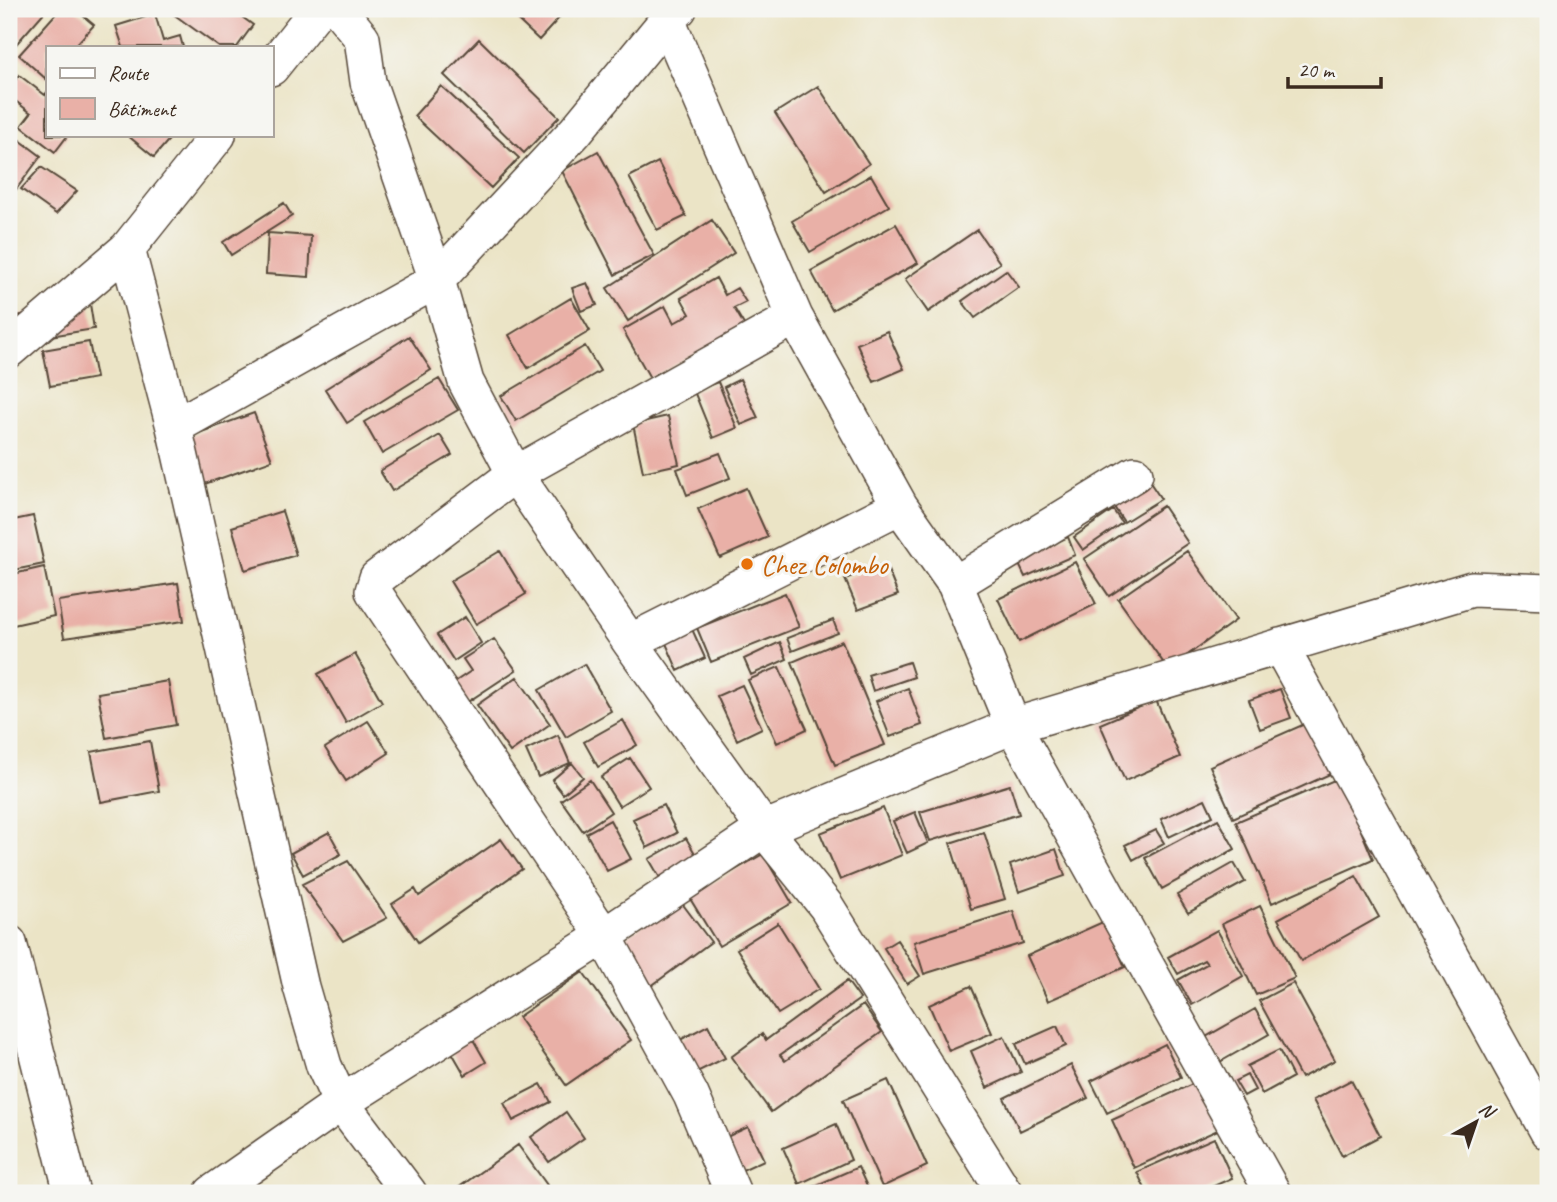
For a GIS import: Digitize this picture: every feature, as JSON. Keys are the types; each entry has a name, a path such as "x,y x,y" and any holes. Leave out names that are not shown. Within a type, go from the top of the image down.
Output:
{"street":[{"path":"273,65 318,9"},
{"path":"338,9 362,38 368,82 437,280 466,382 515,474 629,642 764,829 826,906 1005,1193"},
{"path":"173,427 437,280 575,132 673,14 795,317 900,506 955,584 1013,726 1273,1193"},
{"path":"9,350 127,249 217,136"},
{"path":"127,249 173,427 301,987 324,1066 341,1103 410,1193"},
{"path":"733,1193 691,1095 604,936 373,591 377,578 515,474 795,317"},
{"path":"955,584 1135,474"},
{"path":"629,642 900,506"},
{"path":"212,1193 341,1103 604,936 764,829 1013,726 1472,589 1548,592"},
{"path":"1280,646 1548,1132"},
{"path":"9,943 72,1193"}],"building":[{"path":"18,9 47,9 11,50 9,19"},
{"path":"60,9 75,9 94,25 75,46 46,46 46,79 19,55"},
{"path":"231,9 253,25 238,46 218,46 169,11"},
{"path":"549,9 559,18 539,40 507,10"},
{"path":"155,14 163,41 180,36 183,46 123,46 116,26"},
{"path":"479,39 559,117 524,153 444,75"},
{"path":"19,75 46,94 46,136 67,136 55,152 21,126 31,113 9,96 9,89"},
{"path":"441,86 519,158 491,188 414,116"},
{"path":"818,86 869,164 826,192 775,113"},
{"path":"9,132 41,156 9,199"},
{"path":"128,136 172,136 154,157"},
{"path":"598,151 654,255 615,275 562,171"},
{"path":"658,162 686,216 657,230 629,177"},
{"path":"41,167 77,191 56,214 21,189"},
{"path":"871,175 889,206 810,252 792,221"},
{"path":"284,203 292,216 231,255 223,242"},
{"path":"712,220 734,253 628,321 607,288"},
{"path":"896,224 918,263 832,310 811,271"},
{"path":"977,230 1000,263 928,312 905,279"},
{"path":"268,233 311,236 309,277 266,274"},
{"path":"1006,270 1019,287 975,318 962,301"},
{"path":"716,278 725,295 737,288 746,302 734,308 746,328 650,378 623,330 665,306 674,323 690,314 681,298"},
{"path":"587,283 597,305 581,311 572,288"},
{"path":"571,298 590,331 528,368 509,335"},
{"path":"90,304 94,329 19,341 15,316"},
{"path":"887,331 904,369 874,382 857,344"},
{"path":"409,336 431,370 347,423 325,389"},
{"path":"89,342 96,378 50,386 43,350"},
{"path":"585,346 600,371 516,421 501,396"},
{"path":"439,379 458,410 382,454 364,422"},
{"path":"740,379 758,418 741,425 724,387"},
{"path":"718,382 737,428 713,438 694,391"},
{"path":"254,413 272,460 199,486 182,439"},
{"path":"668,416 679,464 643,472 633,424"},
{"path":"440,435 452,455 392,491 380,471"},
{"path":"720,453 730,478 687,495 677,469"},
{"path":"1149,481 1161,499 1124,522 1112,504"},
{"path":"746,488 768,537 720,558 698,509"},
{"path":"1163,506 1188,543 1109,596 1084,559"},
{"path":"1113,510 1122,523 1083,550 1074,537"},
{"path":"282,511 296,555 245,570 232,527"},
{"path":"33,516 44,564 9,571 9,521"},
{"path":"1068,537 1075,555 1025,577 1017,560"},
{"path":"500,551 526,594 476,624 450,581"},
{"path":"1187,551 1236,620 1168,669 1118,599"},
{"path":"1075,562 1096,604 1019,642 998,599"},
{"path":"885,563 898,595 858,610 845,579"},
{"path":"44,567 54,616 9,626 9,575"},
{"path":"178,583 184,621 64,638 58,601"},
{"path":"785,593 799,627 711,662 697,628"},
{"path":"465,617 481,643 454,661 437,635"},
{"path":"833,620 838,633 792,651 787,638"},
{"path":"692,629 705,658 678,671 665,641"},
{"path":"494,639 516,670 466,703 453,683 471,671 463,659"},
{"path":"842,641 885,745 835,765 792,662"},
{"path":"780,642 787,659 751,675 744,659"},
{"path":"355,654 382,702 346,723 318,674"},
{"path":"909,662 914,677 873,691 868,675"},
{"path":"584,664 611,711 566,737 539,690"},
{"path":"779,667 807,729 777,743 748,680"},
{"path":"517,677 550,724 510,752 477,705"},
{"path":"168,681 176,725 106,738 98,693"},
{"path":"742,685 762,728 737,740 717,696"},
{"path":"908,688 922,725 890,737 876,701"},
{"path":"1280,689 1291,718 1260,729 1249,700"},
{"path":"1156,700 1180,757 1125,781 1100,724"},
{"path":"623,720 637,745 598,767 584,742"},
{"path":"368,721 389,753 346,781 325,748"},
{"path":"1307,723 1330,774 1233,818 1210,766"},
{"path":"558,735 570,763 538,777 526,750"},
{"path":"150,741 159,791 101,802 91,752"},
{"path":"630,758 649,787 619,806 601,777"},
{"path":"572,763 583,777 563,794 552,780"},
{"path":"1339,778 1373,859 1272,903 1236,822"},
{"path":"590,780 611,812 583,831 561,800"},
{"path":"1010,785 1019,814 930,841 920,812"},
{"path":"1205,799 1213,816 1169,837 1161,819"},
{"path":"663,805 677,833 647,848 633,819"},
{"path":"883,808 902,855 840,880 820,833"},
{"path":"915,812 928,843 907,853 893,821"},
{"path":"1218,819 1235,849 1162,889 1145,858"},
{"path":"610,820 631,859 607,871 586,833"},
{"path":"1156,830 1164,843 1133,860 1125,845"},
{"path":"329,832 341,854 303,875 291,853"},
{"path":"984,832 1005,899 971,909 950,843"},
{"path":"686,838 700,862 663,883 649,859"},
{"path":"501,839 522,869 418,942 392,904 415,889 419,896"},
{"path":"1056,849 1065,876 1019,892 1010,865"},
{"path":"763,854 792,903 719,946 689,897"},
{"path":"348,861 387,918 343,941 302,884"},
{"path":"1234,863 1245,882 1188,913 1177,895"},
{"path":"1356,876 1379,917 1301,961 1278,919"},
{"path":"678,898 711,942 647,989 615,946"},
{"path":"1260,906 1295,978 1256,995 1222,924"},
{"path":"1013,911 1023,943 924,974 914,942"},
{"path":"1105,921 1125,967 1048,1001 1027,956"},
{"path":"778,923 819,989 778,1014 737,949"},
{"path":"1217,930 1243,976 1192,1005 1178,980 1207,964 1204,960 1178,974 1168,957"},
{"path":"897,940 920,976 907,984 884,948"},
{"path":"583,972 631,1040 566,1085 518,1017"},
{"path":"847,981 860,999 780,1055 785,1061 863,1005 882,1032 771,1112 731,1057 762,1034 766,1040"},
{"path":"1293,983 1335,1060 1301,1078 1259,1001"},
{"path":"971,986 992,1033 949,1051 929,1005"},
{"path":"1255,1009 1269,1034 1220,1062 1206,1037"},
{"path":"708,1025 725,1058 695,1073 678,1041"},
{"path":"1057,1026 1066,1046 1025,1064 1016,1044"},
{"path":"471,1036 486,1062 465,1075 450,1049"},
{"path":"1004,1036 1021,1072 987,1088 971,1051"},
{"path":"1165,1044 1181,1077 1107,1113 1091,1081"},
{"path":"1279,1050 1293,1077 1262,1094 1247,1066"},
{"path":"1071,1065 1088,1098 1020,1131 1004,1098"},
{"path":"1247,1075 1255,1090 1244,1096 1235,1081"},
{"path":"888,1080 927,1166 882,1187 843,1100"},
{"path":"1351,1080 1380,1136 1342,1156 1313,1100"},
{"path":"1199,1081 1220,1129 1134,1168 1112,1120"},
{"path":"541,1084 551,1102 513,1121 504,1103"},
{"path":"566,1112 584,1138 549,1162 531,1137"},
{"path":"836,1124 851,1160 799,1184 783,1148"},
{"path":"748,1127 764,1160 736,1173 720,1140"},
{"path":"1214,1138 1232,1178 1198,1193 1147,1193 1137,1172"},
{"path":"518,1145 547,1185 536,1193 451,1193"},
{"path":"858,1167 870,1193 803,1191"}],"place":[{"name":"Chez Colombo","path":"747,564"}]}
